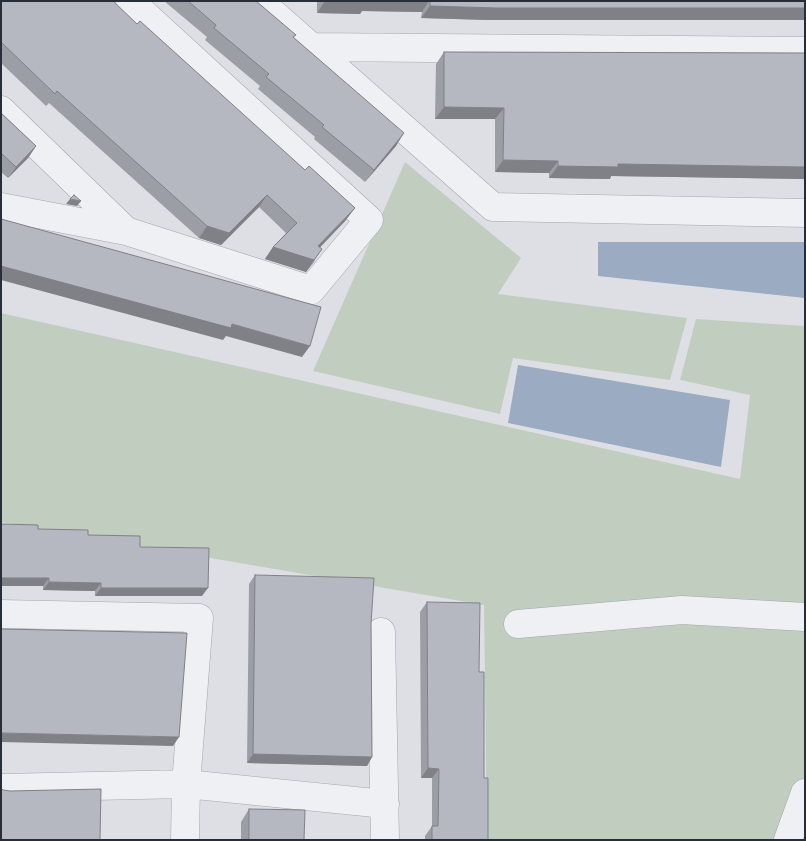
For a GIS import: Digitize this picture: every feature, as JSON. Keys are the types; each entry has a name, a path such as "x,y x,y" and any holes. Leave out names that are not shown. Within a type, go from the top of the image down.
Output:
{"street":[{"path":"1,207 126,231 311,290 368,220 130,1"},
{"path":"259,1 494,207 805,213"},
{"path":"310,47 805,51"},
{"path":"1,110 126,231"},
{"path":"518,624 682,610 805,617"},
{"path":"1,614 199,618 186,784 185,840"},
{"path":"381,632 385,840"},
{"path":"1,788 186,784 385,804"},
{"path":"788,840 805,793"}],"green space":[{"path":"405,162 521,258 498,294 687,318 670,380 513,358 500,414 313,371"},
{"path":"1,313 740,479 750,395 680,380 696,319 805,326 805,840 487,840 484,605 1,522"}],"water":[{"path":"598,242 805,242 805,298 598,276"},
{"path":"518,365 730,400 721,467 508,423"}],"building":[{"path":"1,1 113,1 137,24 140,21 305,170 309,166 355,208 318,246 322,249 314,260 273,247 297,223 267,195 229,233 207,226 57,91 55,94 1,42"},
{"path":"188,1 256,1 296,35 293,37 404,133 374,170 266,77 269,74 214,28 216,25"},
{"path":"325,1 368,1 368,2"},
{"path":"430,1 805,1 805,8 497,8 430,6"},
{"path":"444,52 805,53 805,167 618,164 618,167 558,166 558,161 503,160 504,108 444,107"},
{"path":"1,113 36,146 16,167 1,153"},
{"path":"74,195 81,201 70,199"},
{"path":"1,219 321,307 310,346 232,324 231,328 1,266"},
{"path":"1,524 38,525 38,529 88,530 88,535 140,536 140,547 209,548 208,588 101,588 101,583 49,582 49,578 1,578"},
{"path":"255,575 374,578 371,624 372,757 253,754"},
{"path":"427,602 480,603 479,672 484,672 484,778 488,778 488,840 432,840 432,826 438,826 439,769 428,768"},
{"path":"1,629 187,633 179,737 1,733"},
{"path":"1,788 10,791 101,789 100,840 1,840"},
{"path":"249,809 305,810 304,840 249,840"}]}
